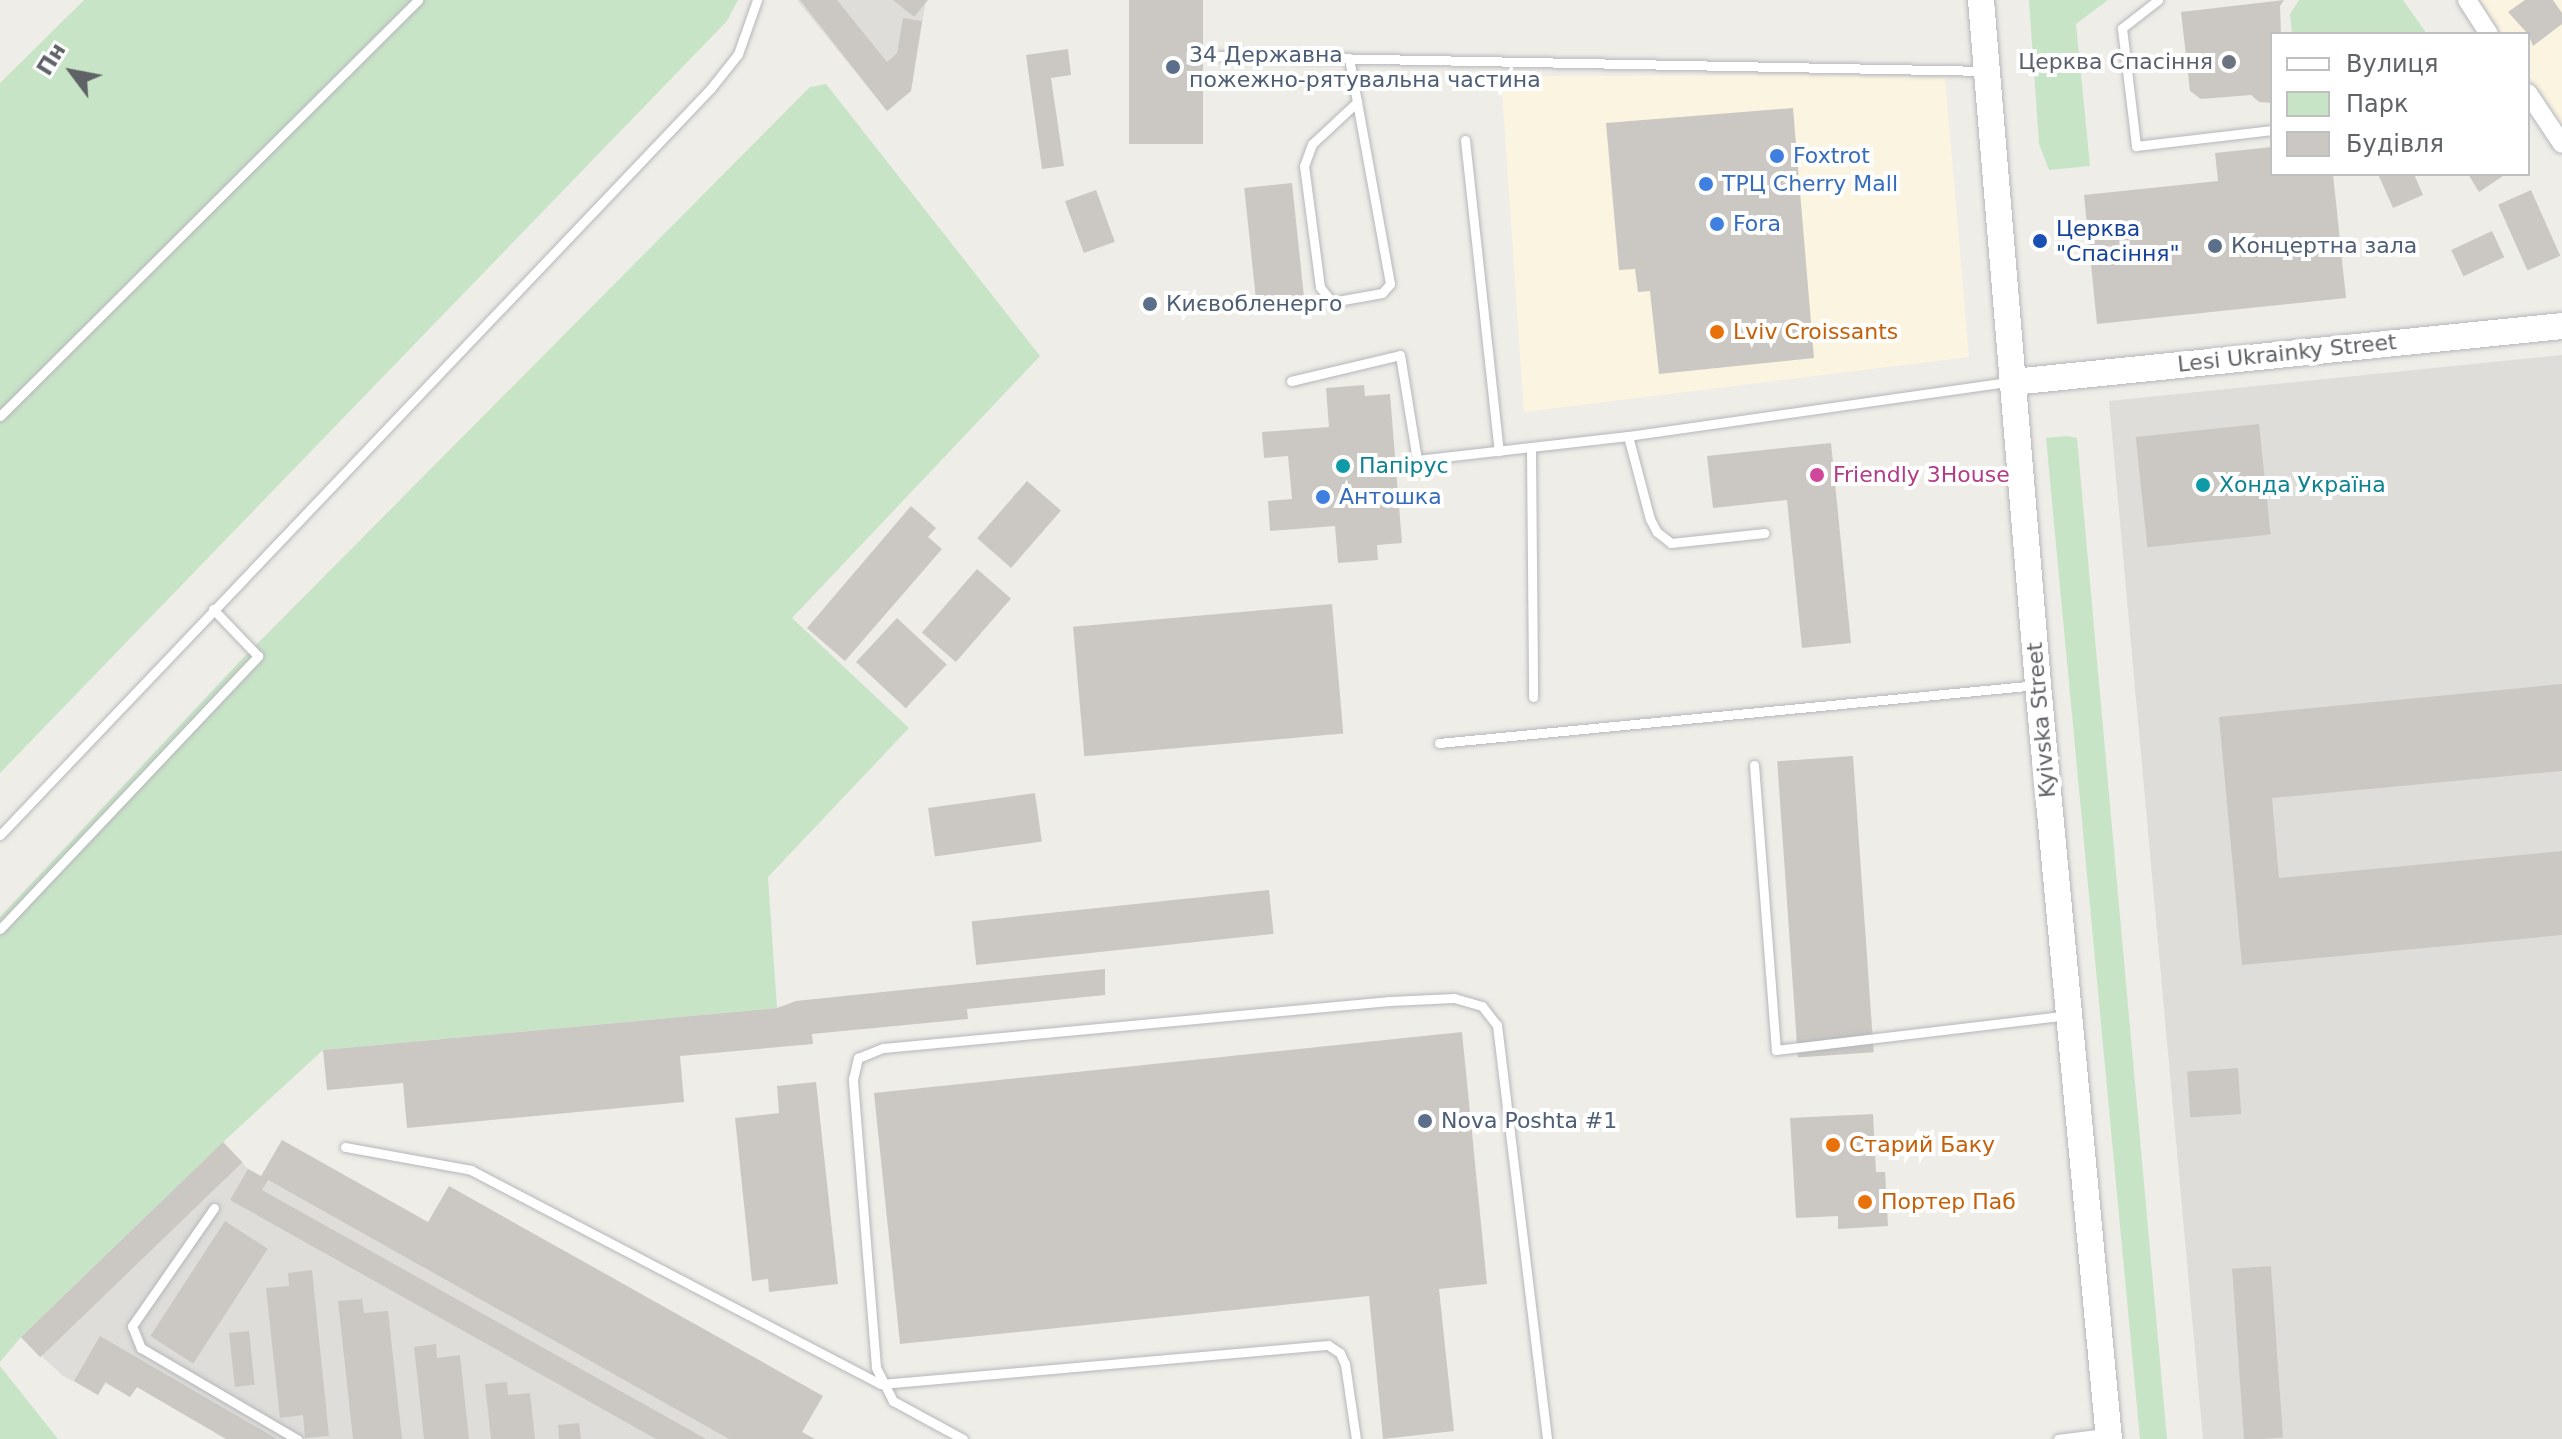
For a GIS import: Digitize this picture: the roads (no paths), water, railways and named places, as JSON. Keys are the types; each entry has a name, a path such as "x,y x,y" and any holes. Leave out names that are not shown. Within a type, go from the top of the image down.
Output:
{"main road":[{"name":"Kyivska Street","path":"1981,0 2038,685 2108,1436"},
{"name":"Lesi Ukrainky Street","path":"2013,382 2562,326"}],"street":[{"path":"2467,0 2488,32"},
{"path":"2530,96 2562,144"}],"lane":[{"path":"0,416 418,0"},
{"path":"0,835 711,88 738,54 757,0"},
{"path":"2158,0 2122,28 2136,146 2270,130"},
{"path":"1220,56 1987,71"},
{"path":"1349,58 1357,102 1390,284 1382,293 1332,302 1320,287 1304,166 1312,144 1357,102"},
{"path":"1465,140 1499,451"},
{"path":"1291,381 1400,355 1417,460 1531,449 2013,382"},
{"path":"1628,436 1650,519 1657,532 1671,543 1764,533"},
{"path":"1531,449 1533,697"},
{"path":"0,929 258,656 213,609"},
{"path":"1439,743 2038,685"},
{"path":"1754,765 1776,1050 2069,1015"},
{"path":"963,1439 893,1401 881,1384 876,1367 853,1079 858,1058 898,1047 1390,1001 1454,998 1482,1006 1497,1025 1547,1439"},
{"path":"345,1147 471,1170 881,1384 1328,1345 1340,1353 1345,1364 1356,1439"},
{"path":"214,1208 132,1326 141,1348 297,1439"},
{"path":"2058,1439 2108,1436"}],"place":[{"name":"Церква Спасіння","path":"2229,62"},
{"name":"34 Державна пожежно-рятувальна частина","path":"1173,67"},
{"name":"Foxtrot","path":"1777,156"},
{"name":"ТРЦ Cherry Mall","path":"1706,184"},
{"name":"Fora","path":"1717,224"},
{"name":"Церква \"Спасіння\"","path":"2040,241"},
{"name":"Концертна зала","path":"2215,246"},
{"name":"Києвобленерго","path":"1150,304"},
{"name":"Lviv Croissants","path":"1717,332"},
{"name":"Папірус","path":"1343,466"},
{"name":"Friendly 3House","path":"1817,475"},
{"name":"Хонда Україна","path":"2203,485"},
{"name":"Антошка","path":"1323,497"},
{"name":"Nova Poshta #1","path":"1425,1121"},
{"name":"Старий Баку","path":"1833,1145"},
{"name":"Портер Паб","path":"1865,1202"}]}
